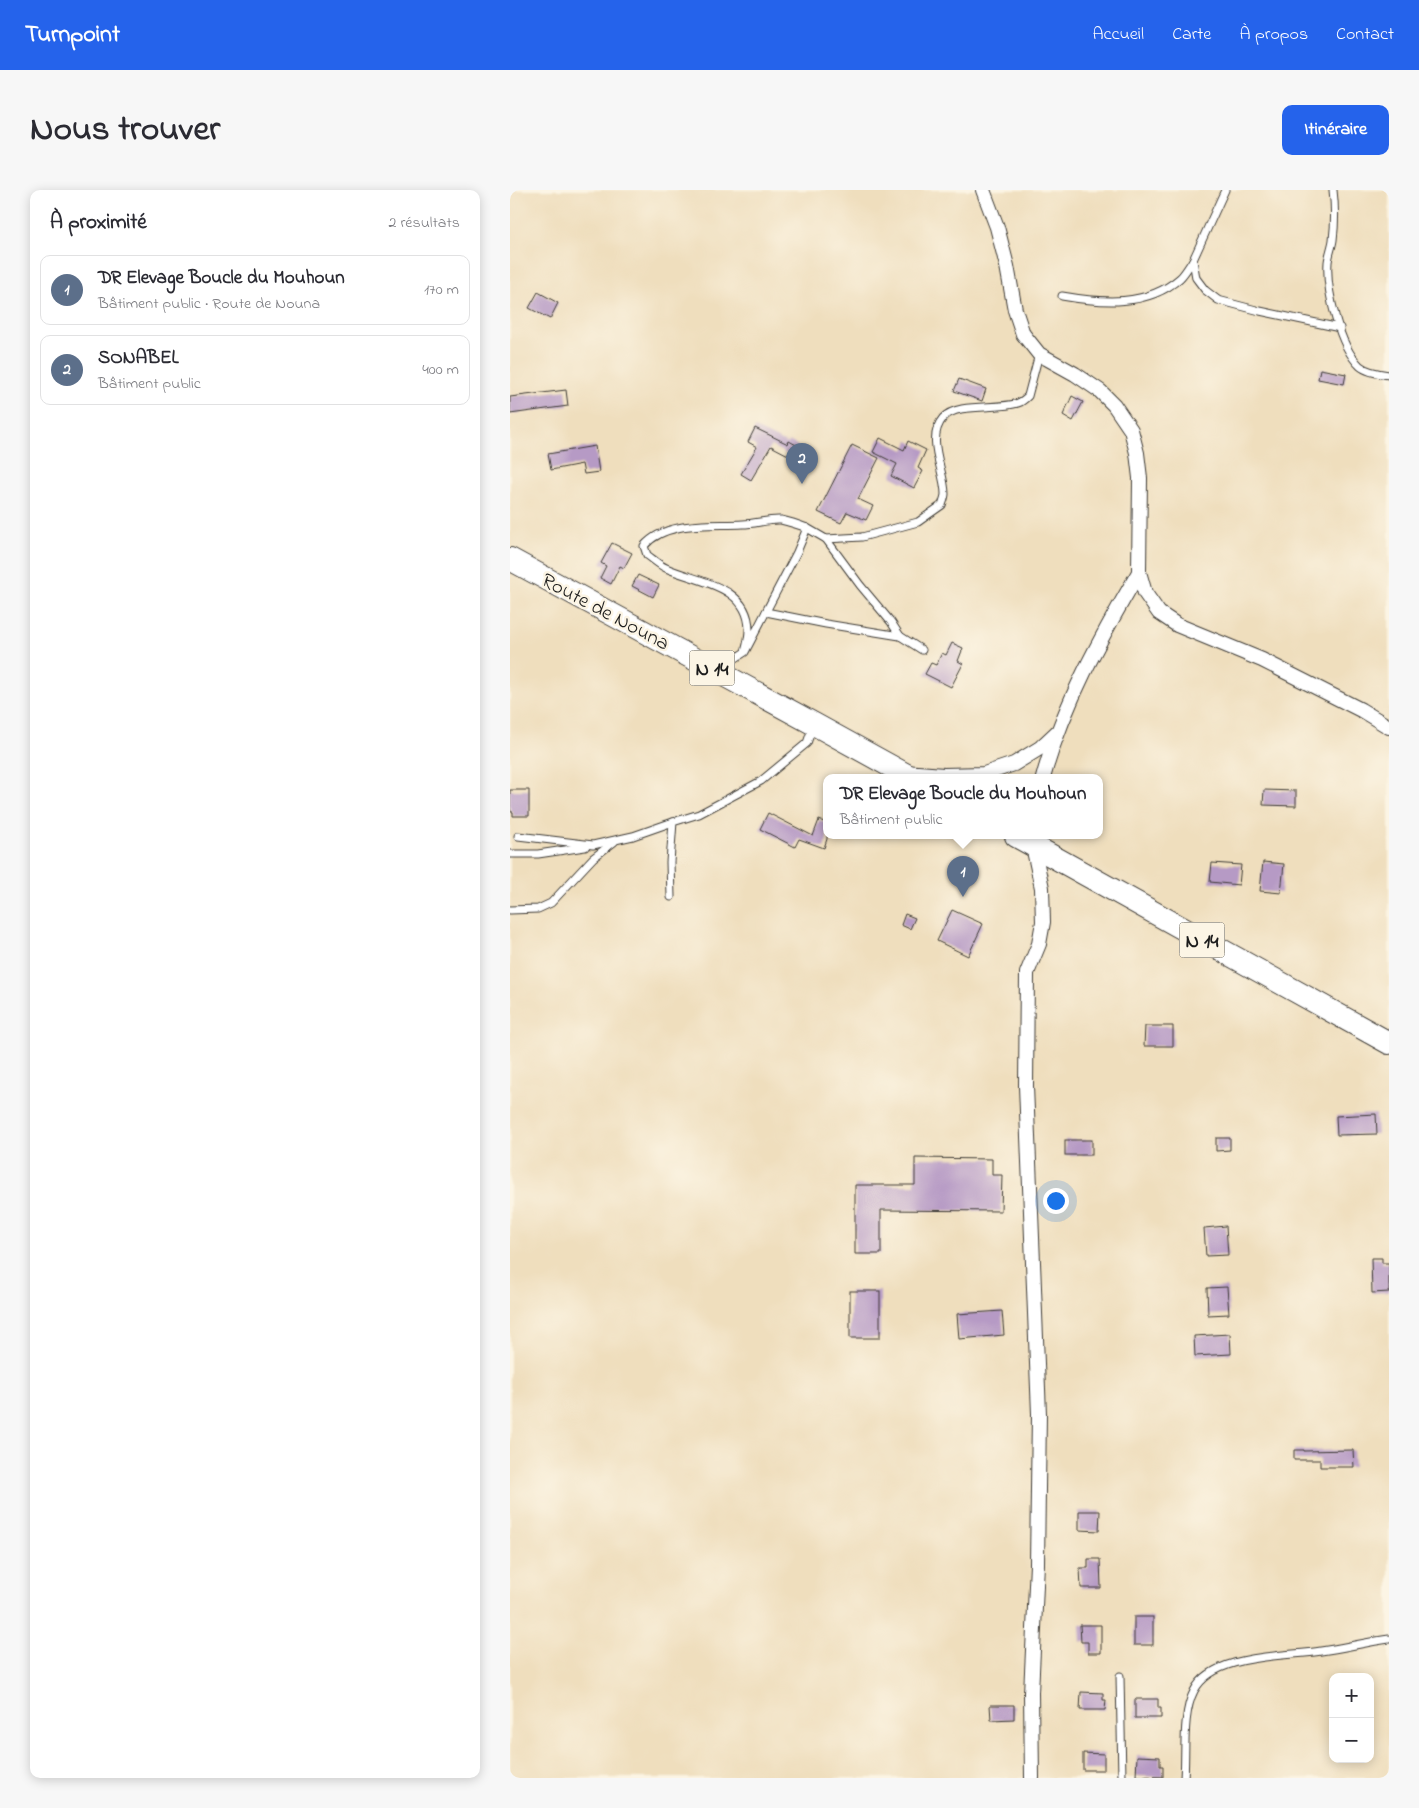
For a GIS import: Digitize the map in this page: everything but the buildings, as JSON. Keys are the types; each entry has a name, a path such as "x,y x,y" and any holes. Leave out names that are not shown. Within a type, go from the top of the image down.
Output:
{"main road":[{"name":"Route de Nouna","path":"510,559 717,670 904,774"},
{"name":"N 14","path":"1028,839 1389,1043"}],"street":[{"path":"983,190 997,227 1007,266 1015,310 1024,334 1039,354 1075,374 1100,391 1114,405 1130,430 1137,453 1140,478 1139,572 1145,593 1159,613 1177,625 1262,660 1361,710 1389,727"},
{"path":"1044,774 1059,730 1105,629 1139,572"},
{"path":"984,774 1014,764 1040,748 1059,730"},
{"path":"1028,839 1042,888 1043,922 1039,944 1026,973 1027,1096 1039,1414 1037,1564 1031,1693 1032,1778"}],"lane":[{"path":"1062,296 1094,302 1115,302 1140,298 1160,292 1181,277 1193,260 1225,190"},
{"path":"1333,190 1333,239 1328,261 1331,302 1349,351 1361,367 1376,373 1389,375"},
{"path":"1193,260 1196,278 1204,290 1218,300 1340,328"},
{"path":"826,539 862,537 918,522 942,505 945,495 936,441 939,425 944,416 966,408 1006,405 1019,402 1028,396 1039,354"},
{"path":"745,652 749,629 746,612 738,600 724,589 665,568 646,555 644,546 649,541 666,531 702,524 744,524 779,520 807,528 826,539 900,636"},
{"path":"717,670 745,652 797,552 807,528"},
{"path":"766,612 900,636 922,650"},
{"path":"510,854 538,854 617,840 699,814 761,781 807,743 814,724"},
{"path":"671,897 670,862 674,822"},
{"path":"518,836 593,845"},
{"path":"510,910 538,910 551,903 593,858 617,840"},
{"path":"1184,1778 1187,1715 1194,1691 1210,1673 1228,1665 1262,1657 1321,1651 1389,1639"},
{"path":"1120,1676 1122,1778"}],"place":[{"name":"SONABEL","path":"802,484"},
{"name":"DR Elevage Boucle du Mouhoun","path":"963,897"}]}
